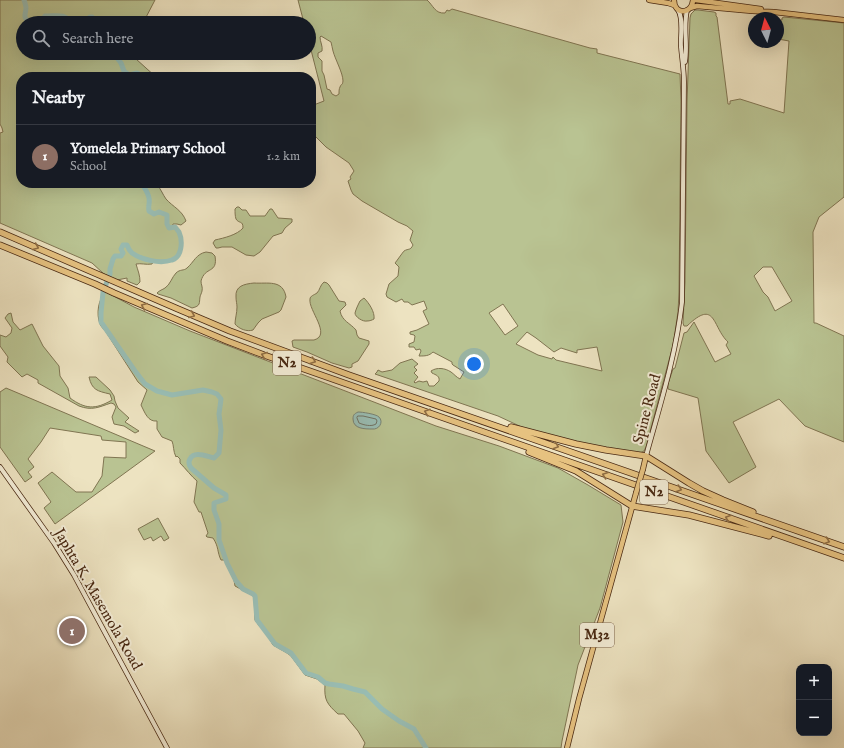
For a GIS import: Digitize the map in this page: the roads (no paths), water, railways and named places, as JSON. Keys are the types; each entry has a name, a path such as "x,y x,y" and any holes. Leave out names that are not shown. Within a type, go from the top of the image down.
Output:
{"highway":[{"name":"N2","path":"0,232 178,309 268,345 349,375 844,547"},
{"name":"N2","path":"0,245 264,355 844,558"},
{"path":"466,415 576,444 646,456 703,491 800,529 810,536"},
{"path":"463,425 472,430 570,469 586,477 632,506 703,518 787,541 798,542"}],"main road":[{"path":"649,0 668,3 674,2"},
{"name":"Spine Road","path":"684,67 686,55 686,18 689,9 692,6 692,0"},
{"path":"696,0 752,7 774,12"},
{"name":"Spine Road","path":"567,748 579,699 674,354 682,302 684,67 681,46 681,16 674,2"},
{"path":"678,10 682,11 697,6 774,12"},
{"path":"784,13 844,20"},
{"name":"Japhta K. Masemola Road","path":"0,467 54,543 74,575 167,748"}],"water":[{"path":"358,412 369,413 379,417 381,423 379,427 375,429 357,427 353,418"}],"waterway":[{"path":"24,0 26,7 25,16"},
{"path":"45,16 57,16"},
{"path":"57,16 63,16"},
{"path":"119,60 125,72"},
{"path":"145,188 149,200 149,211 154,214 159,212 167,215 167,224 169,228 175,227 179,232 181,240 180,252 178,256 172,260 162,262 146,259 136,255 131,252 127,245 123,245 121,249 123,253 121,256 115,256 113,259 110,274 103,292 101,322 145,384 157,391 172,395 203,390 217,394 221,399 219,414 221,430 219,453 214,458 198,454 192,456 189,464 191,468 214,488 226,495 226,499 214,503 214,510 219,524 219,540 227,563 236,581 243,589 255,596 257,620 275,644 291,653 306,673 318,677 325,683 365,692 382,709 414,729 426,748"}],"place":[{"name":"Yomelela Primary School","path":"72,631"}]}
